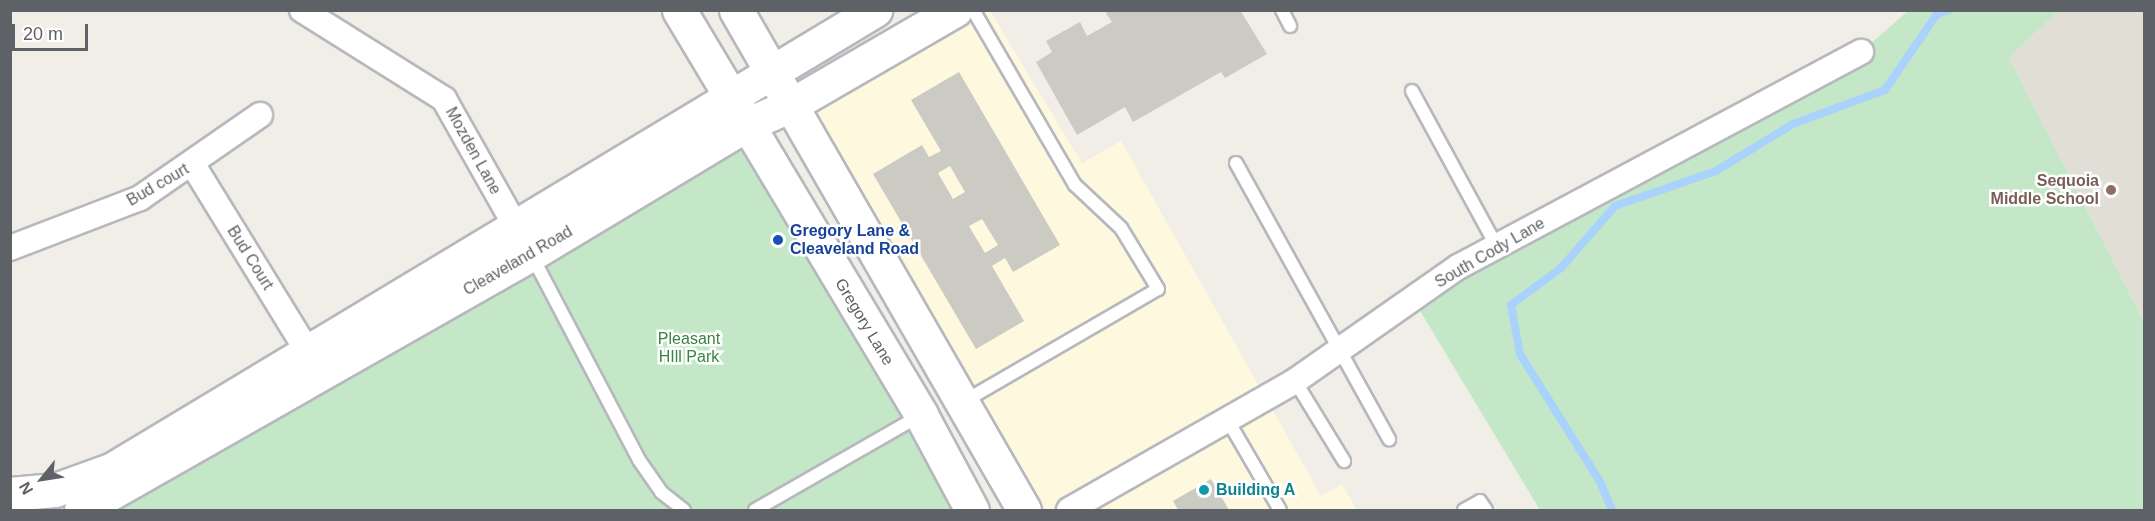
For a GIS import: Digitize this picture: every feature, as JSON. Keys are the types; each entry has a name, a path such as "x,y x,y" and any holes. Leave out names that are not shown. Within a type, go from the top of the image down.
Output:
{"street":[{"name":"Mozden Lane","path":"302,10 444,99 524,241"},
{"name":"Gregory Lane","path":"679,10 921,416 972,510"},
{"path":"736,10 1024,510"},
{"name":"Cleaveland Road","path":"81,510 739,111 772,72 875,10"},
{"name":"Cleaveland Road","path":"739,111 790,105 956,10"},
{"name":"South Cody Lane","path":"1069,510 1295,381 1458,267 1861,52"},
{"name":"Bud court","path":"10,248 140,198 193,165 260,115"},
{"name":"Bud Court","path":"193,165 308,352"},
{"name":"Cleaveland Road","path":"10,494 55,490 113,469 308,352 524,241"}],"lane":[{"path":"963,402 1158,289 1121,228 1076,185 973,10"},
{"path":"1282,10 1290,26"},
{"path":"1412,92 1497,247"},
{"path":"1236,163 1342,349 1389,439"},
{"path":"524,241 639,460 661,492 684,510"},
{"path":"1295,381 1344,461"},
{"path":"755,510 921,416"},
{"path":"1227,419 1280,510"},
{"path":"1464,510 1480,501 1486,510"}],"shaded area":[{"path":"955,11 990,11 1082,163 1121,141 1321,496 1342,484 1357,510 1046,510 938,356 791,105"},
{"name":"Sequoia Middle School","path":"2058,11 2144,11 2144,322 2009,58"}],"green space":[{"path":"1908,11 2058,11 2009,58 2144,322 2144,510 1540,510 1413,299 1861,52"},
{"name":"Pleasant HIll Park","path":"746,125 972,510 81,510"}],"building":[{"path":"1111,10 1240,10 1267,54 1225,78 1221,72 1133,122 1125,107 1077,135 1036,62 1052,52 1046,41 1080,22 1087,36 1112,22 1106,13"},
{"path":"959,72 1060,245 1013,272 1005,258 992,266 1024,321 976,349 873,174 922,145 929,157 941,151 911,100","holes":["950,166 965,192 953,199 938,173","982,219 998,245 985,253 969,226"]},
{"name":"Building A","path":"1211,479 1229,510 1178,510 1173,501"}],"waterway":[{"path":"1612,510 1599,480 1520,354 1511,305 1561,268 1615,206 1716,171 1793,124 1885,90 1937,14 1948,10"}],"place":[{"name":"Sequoia Middle School","path":"2111,190"},
{"name":"Gregory Lane & Cleaveland Road","path":"778,240"},
{"name":"Building A","path":"1204,490"}]}
